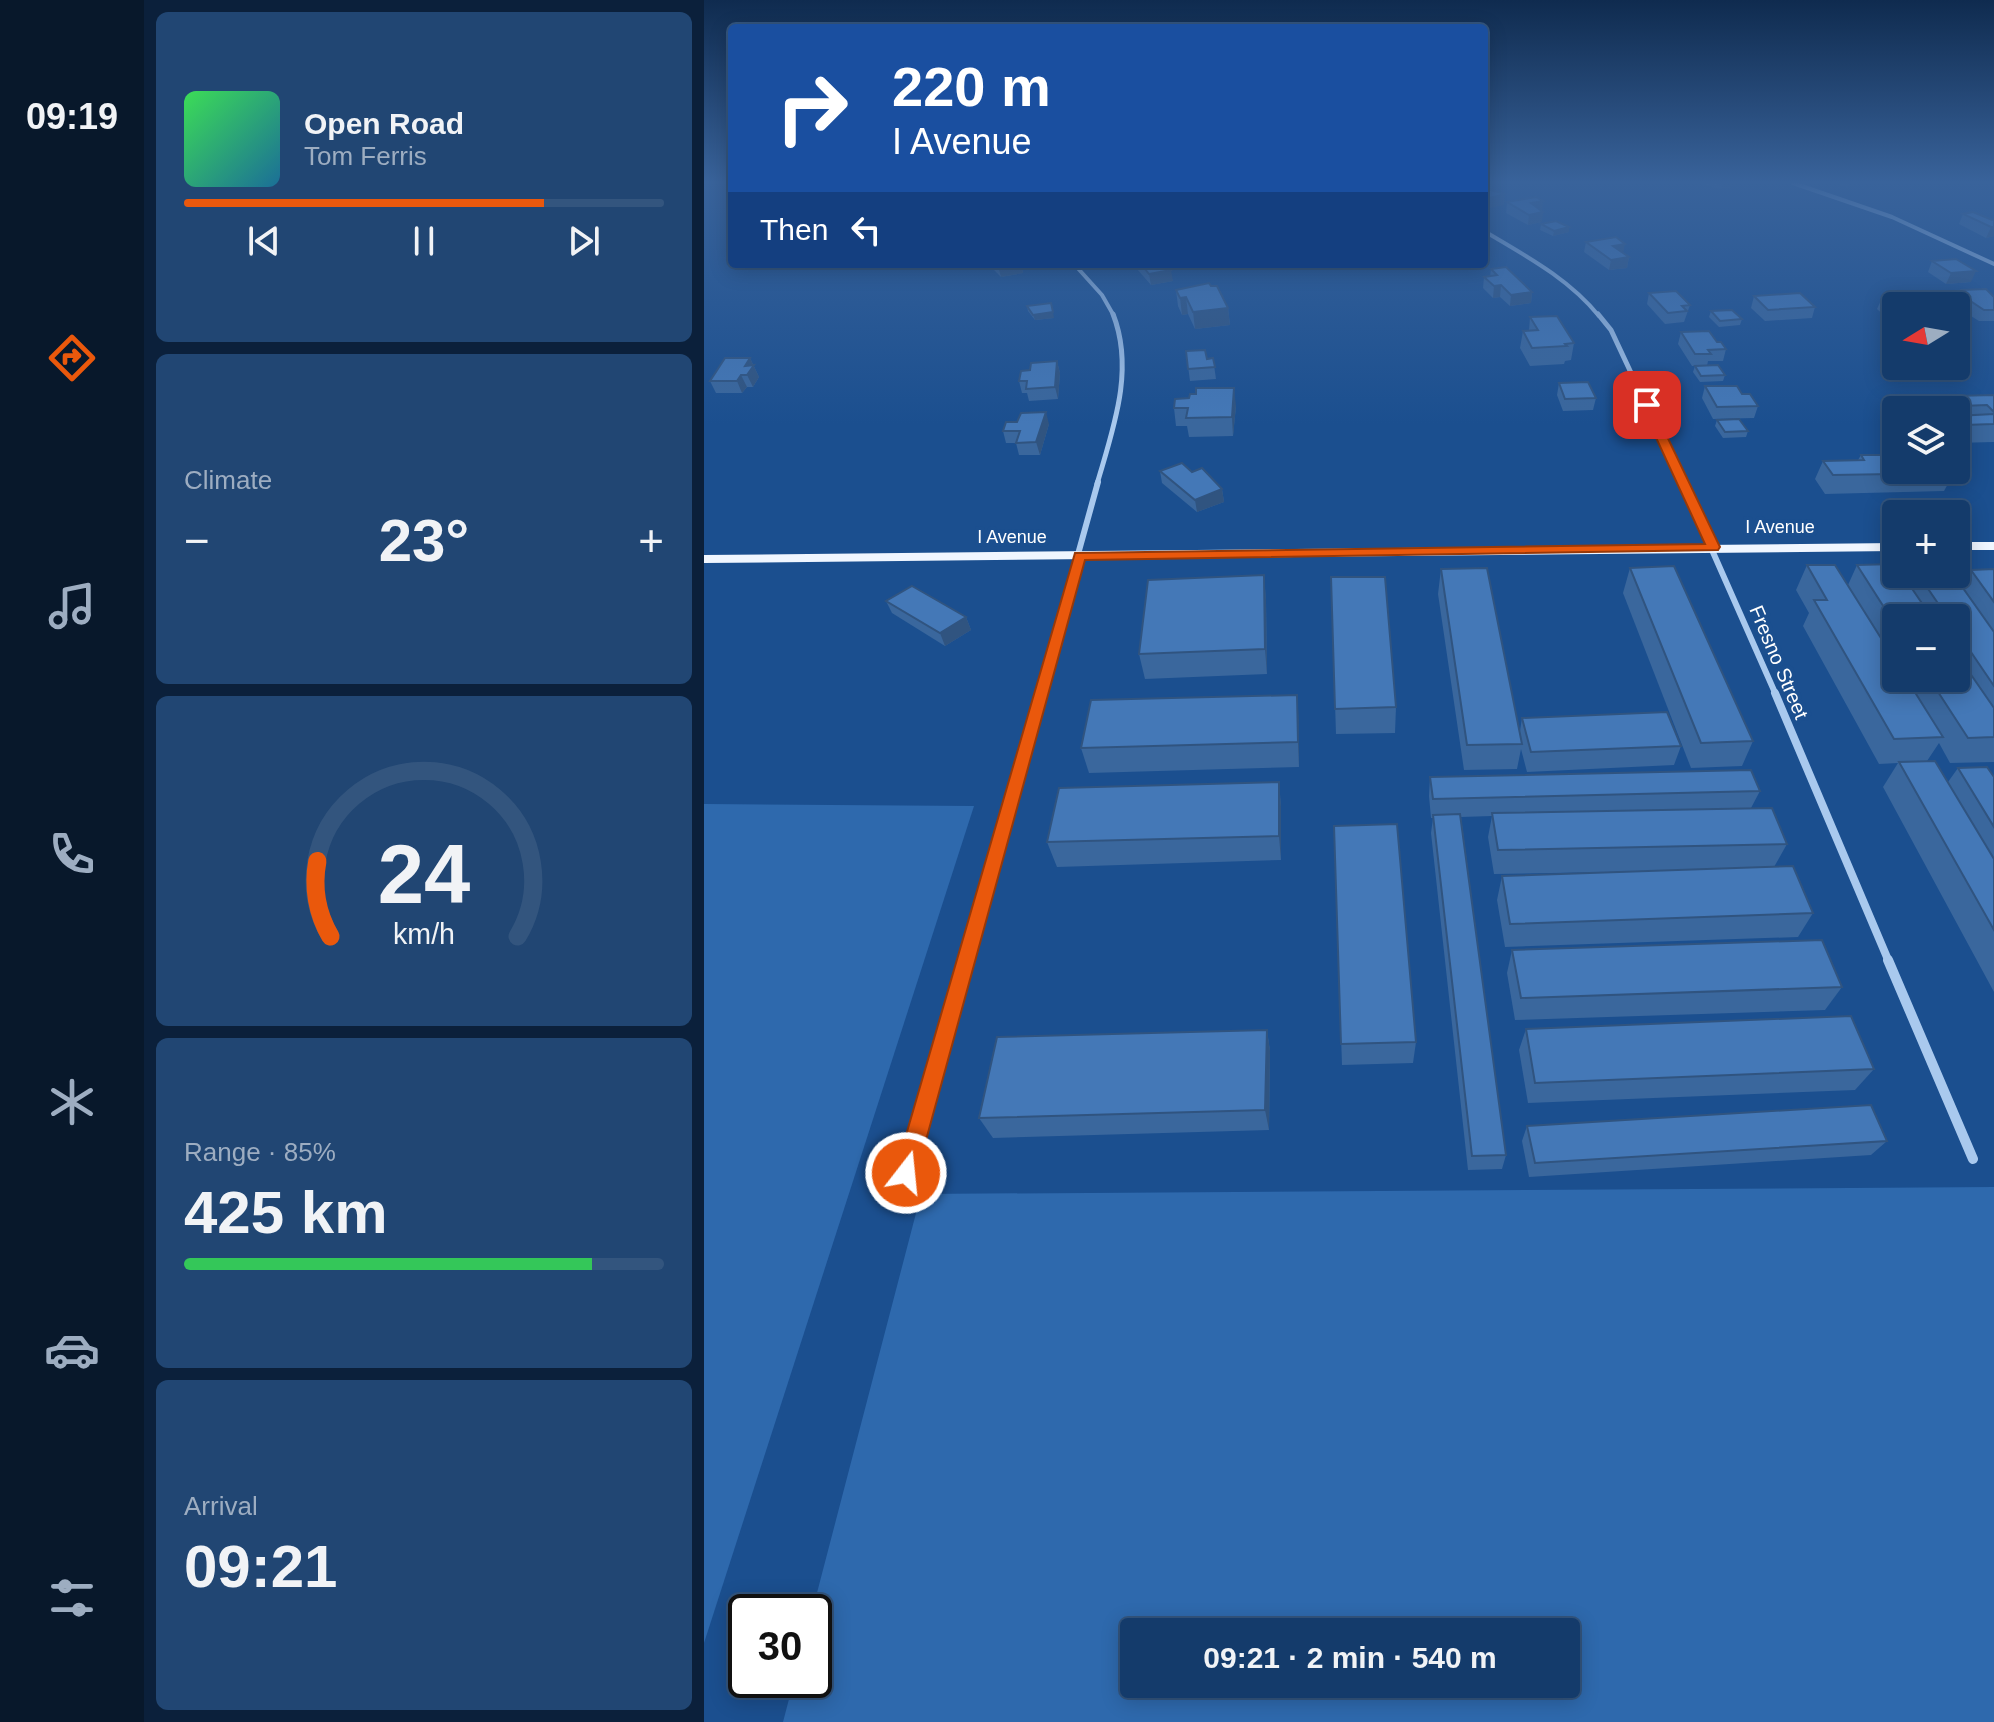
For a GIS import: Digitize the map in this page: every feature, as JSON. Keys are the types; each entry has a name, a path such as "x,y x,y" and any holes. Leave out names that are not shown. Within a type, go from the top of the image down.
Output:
{"main road":[{"path":"1970,546 1994,546"},
{"name":"I Avenue","path":"704,559 1882,547"}],"street":[{"name":"Fresno Street","path":"1538,263 1585,299 1611,330 1713,547 1973,1159"},
{"path":"906,1173 1121,399 1123,363 1116,318 1101,290 1078,268"}],"shaded area":[{"path":"704,804 974,806 704,1643"},
{"path":"1994,1187 1994,1722 783,1722 789,1698 832,1698 832,1594 817,1594 921,1194"}],"building":[{"path":"1936,263 1963,263 1976,271 1951,273"},
{"path":"1506,267 1532,292 1511,295 1501,285 1494,286 1484,277 1497,275 1491,269"},
{"path":"1144,268 1171,270 1149,274"},
{"path":"1209,283 1217,286 1228,308 1193,312 1186,297 1180,298 1176,290"},
{"path":"1986,289 1994,297 1994,310 1984,310 1970,301 1970,292 1962,290"},
{"path":"1676,291 1690,305 1682,306 1687,311 1668,313 1649,293"},
{"path":"1800,293 1815,307 1768,310 1754,296"},
{"path":"1051,303 1053,312 1033,315 1027,306"},
{"path":"1732,310 1742,319 1720,321 1711,311"},
{"path":"1557,316 1574,343 1532,348 1523,331 1538,330 1530,317"},
{"path":"1709,331 1726,349 1708,350 1711,354 1695,354 1681,332"},
{"path":"1205,350 1207,359 1213,358 1215,367 1188,369 1186,351"},
{"path":"725,358 750,358 745,366 754,365 747,375 741,375 737,381 710,381"},
{"path":"1057,361 1055,387 1026,389 1027,381 1019,381 1021,371 1030,370 1031,363"},
{"path":"1718,365 1725,375 1701,376 1695,366"},
{"path":"1588,382 1596,398 1565,399 1559,383"},
{"path":"1705,386 1737,386 1742,394 1750,394 1758,406 1717,407"},
{"path":"1196,388 1234,388 1232,417 1186,418 1188,408 1174,408 1175,399 1189,398 1190,394 1196,394"},
{"path":"1994,395 1994,412 1987,405 1970,406 1970,396 1952,396"},
{"path":"1046,412 1036,442 1016,443 1020,431 1003,431 1006,422 1017,422 1021,413"},
{"path":"1994,414 1994,424 1970,425 1970,415"},
{"path":"1739,419 1748,431 1725,432 1717,420"},
{"path":"1861,455 1882,455 1882,474 1833,475 1823,461 1864,460"},
{"path":"1182,463 1192,472 1202,468 1222,489 1195,500 1160,471"},
{"path":"1882,564 1882,588 1912,588 1922,604 1882,604 1857,565"},
{"path":"1807,565 1835,565 1882,640 1882,692 1915,692 1943,737 1894,739 1814,600 1827,600"},
{"path":"1674,566 1753,741 1701,743 1630,568"},
{"path":"1487,568 1522,744 1467,745 1441,569"},
{"path":"1994,569 1994,602 1971,570"},
{"path":"1264,575 1265,649 1139,654 1148,580"},
{"path":"1331,577 1385,577 1396,707 1335,709"},
{"path":"912,586 966,617 940,633 886,601"},
{"path":"1928,588 1963,588 1994,632 1994,686 1970,651 1970,604 1938,604"},
{"path":"1970,673 1994,708 1994,737 1968,738 1938,692 1970,692"},
{"path":"1297,695 1298,742 1081,748 1091,700"},
{"path":"1667,712 1681,746 1531,752 1522,718"},
{"path":"1935,761 1994,859 1994,930 1899,762"},
{"path":"1987,767 1994,777 1994,827 1958,768"},
{"path":"1751,770 1760,791 1433,799 1430,777"},
{"path":"1279,782 1279,836 1047,842 1059,788"},
{"path":"1772,808 1787,844 1498,850 1492,813"},
{"path":"1460,814 1506,1155 1472,1156 1433,815"},
{"path":"1397,824 1416,1042 1341,1044 1334,826"},
{"path":"1793,866 1813,913 1510,924 1502,876"},
{"path":"1822,940 1842,987 1521,998 1512,950"},
{"path":"1851,1016 1874,1069 1535,1083 1526,1029"},
{"path":"1267,1030 1265,1110 979,1118 997,1037"},
{"path":"1871,1105 1887,1141 1535,1163 1527,1126"}],"route":[{"path":"906,1173 1079,556 1713,547 1647,405"}]}
